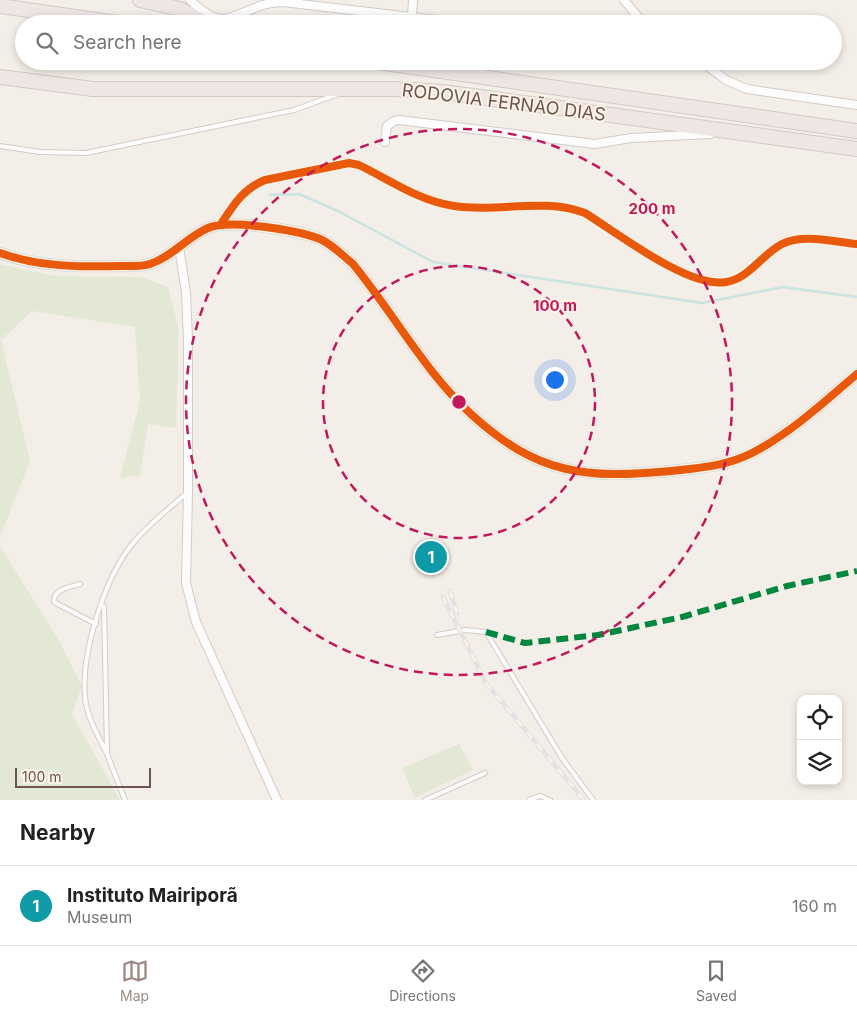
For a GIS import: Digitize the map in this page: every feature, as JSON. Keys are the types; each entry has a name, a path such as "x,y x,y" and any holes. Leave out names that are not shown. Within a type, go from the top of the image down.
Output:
{"highway":[{"path":"140,0 166,2 192,15"},
{"path":"0,6 62,15"},
{"name":"RODOVIA FERNÃO DIAS","path":"433,70 857,131"},
{"name":"RODOVIA FERNÃO DIAS","path":"0,77 93,89 394,89 482,96 857,149"}],"street":[{"path":"190,0 209,15"},
{"path":"412,15 413,0"},
{"path":"624,0 636,15"},
{"path":"240,15 262,5 283,2 403,15"},
{"path":"713,70 726,80 747,90 857,105"},
{"path":"385,142 387,126 399,120 595,144 632,138 733,132"},
{"path":"222,224 241,194 252,186 265,180 349,163 359,165 419,196 455,206 543,205 571,208 584,213 672,267 713,283 740,278 781,245 791,240 857,244"},
{"path":"0,253 24,260 77,267 133,266 149,264 162,259 196,234 222,224 279,229 305,234 336,249 368,283 434,376 472,416 513,447 534,459 557,468 605,475 703,468 726,464 751,454 774,440 857,374"},
{"path":"178,247 186,293 188,339 188,492 185,566 190,604 277,800"}],"lane":[{"path":"0,146 40,152 86,153 294,110 351,89"},
{"path":"124,800 90,720 85,697 86,664 96,624 117,566 133,543 153,522 188,492"},
{"path":"80,584 59,591 53,599 54,602 96,624"},
{"path":"104,602 106,754"},
{"path":"437,634 465,630 486,632 562,758 593,800"},
{"path":"425,800 485,773"},
{"path":"529,800 540,796 550,800"}],"green space":[{"path":"0,264 55,276 141,277 168,287 179,330 176,428 148,424 140,475 120,478 140,401 135,327 32,311 1,340 30,461 0,537"},
{"path":"0,546 58,639 82,686 72,714 120,800 0,800"},
{"path":"459,744 473,770 415,798 402,768"}],"waterway":[{"path":"270,195 299,194 338,211 433,262 702,303 783,287 857,297"}],"railway":[{"path":"450,591 457,613"},
{"path":"443,597 486,683 584,800"}],"marked path":[{"path":"486,632 525,643 598,635 682,617 787,586 857,571"}],"cycle path":[{"path":"221,224 240,198 251,188 265,180 349,163 359,165 429,200 454,206 470,208 553,206 585,213 633,245 673,268 693,277 711,282 726,282 742,276 768,254 790,241 809,239 857,244"},
{"path":"0,253 44,264 135,266 147,265 158,261 193,236 208,228 218,226 247,225 264,227 296,232 320,239 353,264 424,361 472,415 496,435 519,450 542,461 588,473 613,474 671,471 713,466 733,461 752,453 794,427 857,374"}],"place":[{"name":"Instituto Mairiporã","path":"431,557"}]}
